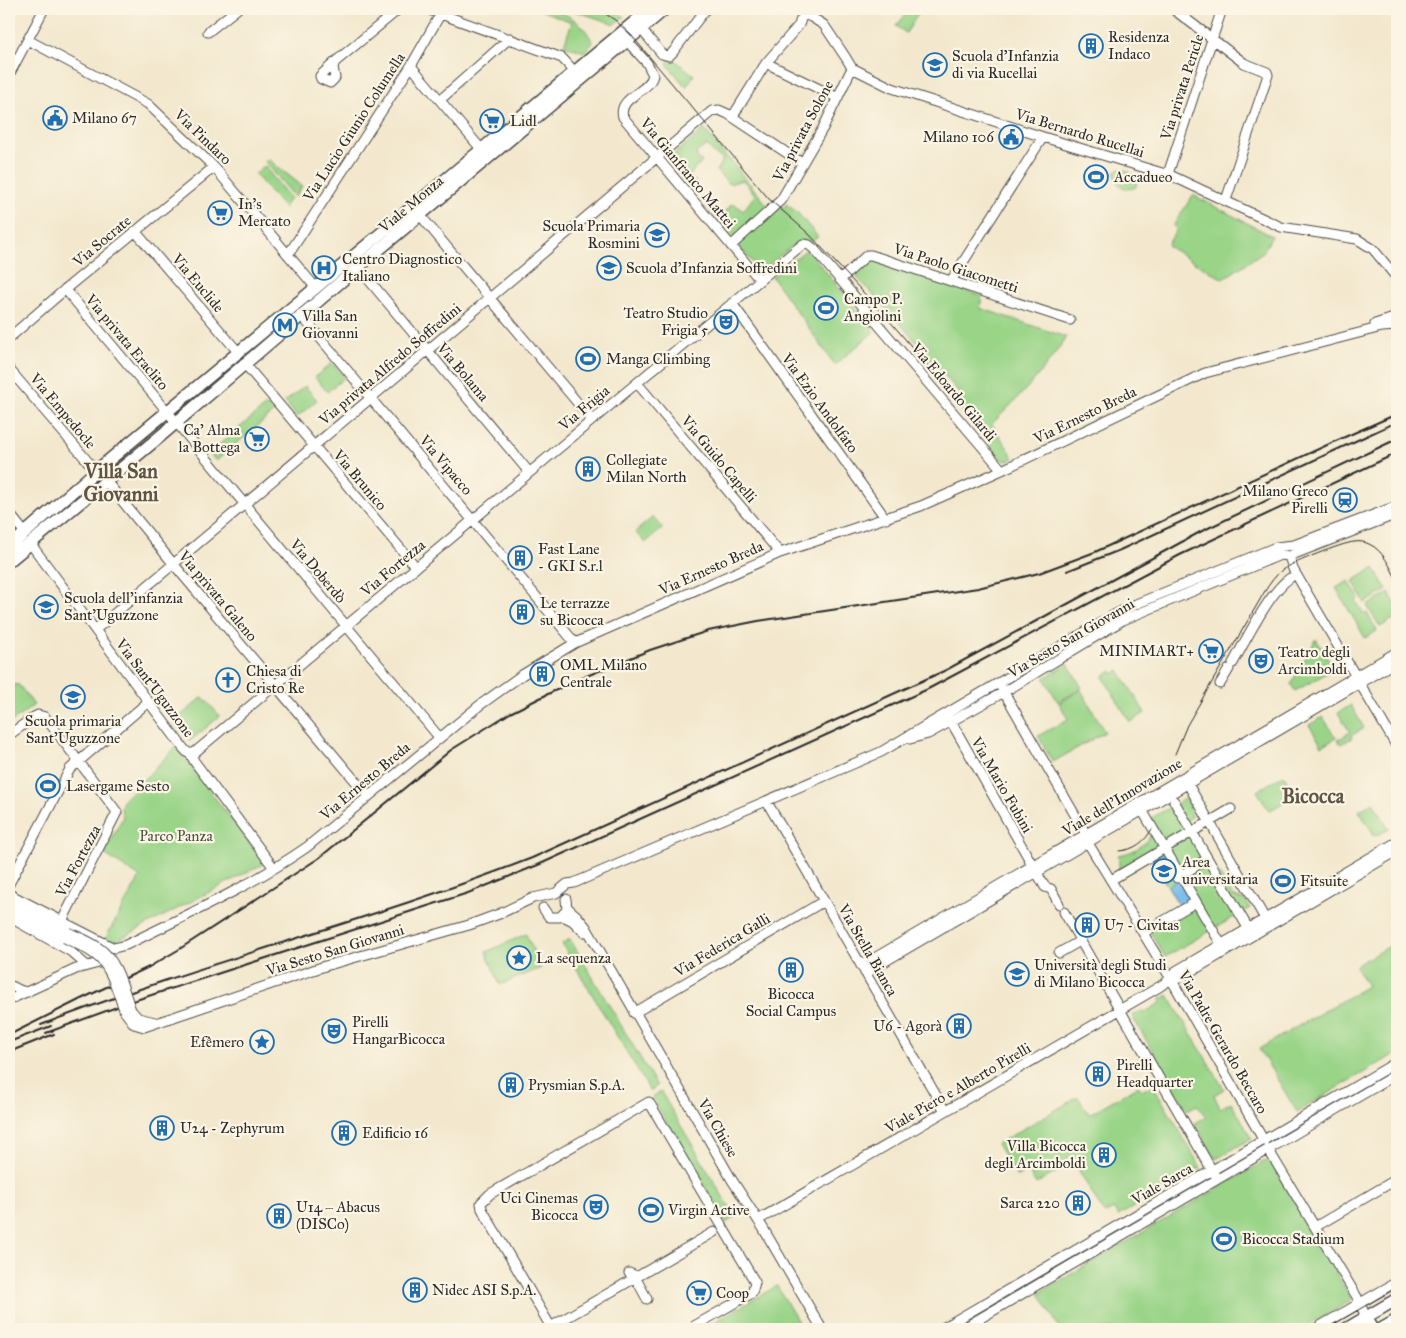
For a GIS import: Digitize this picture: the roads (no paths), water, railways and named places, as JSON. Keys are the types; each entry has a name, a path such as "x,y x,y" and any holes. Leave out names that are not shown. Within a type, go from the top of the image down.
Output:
{"main road":[{"name":"Viale Monza","path":"319,292 358,267 420,215 624,37 650,9"},
{"name":"Viale Monza","path":"9,547 28,538 106,481 176,422 242,358 482,150 575,72 624,37 641,29 665,9"},
{"name":"Viale Monza","path":"9,561 28,538 96,471 168,412 242,358"},
{"path":"1346,1329 1397,1299"},
{"path":"1366,1317 1372,1329"},
{"path":"1382,1329 1397,1320"}],"street":[{"path":"9,75 44,9"},
{"path":"208,32 237,9"},
{"path":"335,62 399,9"},
{"path":"427,9 562,58 575,72"},
{"path":"641,29 662,54 668,56 706,9"},
{"path":"792,9 816,19 826,27 852,68"},
{"path":"1173,9 1244,63 1267,72 1268,76 1226,200"},
{"name":"Via privata Pericle","path":"1168,174 1222,9"},
{"name":"Via Lucio Giunio Columella","path":"288,255 411,66 441,13"},
{"path":"802,163 733,116 766,63 799,25 803,13"},
{"name":"Via Gianfranco Mattei","path":"624,37 647,63 653,75 648,84 624,106 622,112 624,117 656,158 760,280"},
{"path":"440,100 510,38"},
{"name":"Via Pindaro","path":"28,40 145,102 214,167 319,292"},
{"path":"766,63 838,98"},
{"path":"411,66 482,150"},
{"name":"Via privata Solone","path":"731,246 777,206 824,128 852,68"},
{"name":"Via Bernardo Rucellai","path":"852,68 910,94 1043,137 1168,174 1281,226 1353,238 1366,243 1378,254 1397,278"},
{"name":"Via privata Alfredo Soffredini","path":"95,630 712,111 724,111 733,116"},
{"path":"951,281 1043,137"},
{"name":"Via Socrate","path":"9,338 65,289 214,167"},
{"path":"420,215 592,420"},
{"name":"Via Euclide","path":"136,231 242,358"},
{"name":"Via Frigia","path":"472,520 799,246 806,244"},
{"name":"Via Edoardo Gilardi","path":"806,244 814,248 1002,470"},
{"name":"Via Paolo Giacometti","path":"840,280 867,255 870,255 1070,320"},
{"name":"Via Bolama","path":"358,267 529,472"},
{"name":"Via privata Eraclito","path":"65,289 168,412"},
{"name":"Via Ezio Andolfato","path":"732,304 886,519"},
{"name":"Via Vipacco","path":"297,311 575,643"},
{"name":"Via Ernesto Breda","path":"1367,331 1375,324 1397,317"},
{"name":"Via Ernesto Breda","path":"63,919 65,923 114,952 221,898 307,847 480,705 517,679 575,643 780,553 921,506 1002,470 1205,373 1382,327 1397,326"},
{"name":"Via Brunico","path":"242,358 314,447 416,567"},
{"name":"Via Empedocle","path":"9,369 96,471"},
{"name":"Via Guido Capelli","path":"637,383 780,553"},
{"path":"168,412 176,422"},
{"name":"Via Doberdò","path":"176,422 439,737"},
{"name":"Via privata Galeno","path":"106,481 368,796"},
{"name":"Via Sesto San Giovanni","path":"66,935 103,962 128,1011 138,1018 155,1022 325,966 469,925 523,904 538,896 551,895 563,886 767,802 881,752 1136,604 1276,547 1294,545 1397,506"},
{"name":"Via Sant'Uguzzone","path":"9,513 184,749 188,753 194,753 192,757 194,760 274,868"},
{"name":"Via Sesto San Giovanni","path":"898,743 928,734 950,722 1004,692 1123,620 1280,555 1289,556 1397,514"},
{"name":"Via Fortezza","path":"194,753 472,520"},
{"path":"1289,556 1293,569 1397,747"},
{"path":"1220,684 1270,600 1282,583 1290,578"},
{"name":"Viale dell'Innovazione","path":"1358,680 1397,652"},
{"name":"Viale dell'Innovazione","path":"863,969 1358,680 1397,661"},
{"name":"Via Padre Gerardo Beccaro","path":"999,683 1087,839 1171,979 1366,1317"},
{"path":"9,884 67,773 148,702"},
{"path":"950,722 948,717 954,710"},
{"path":"9,735 34,716 42,715 79,761"},
{"name":"Via Mario Fubini","path":"950,722 1045,887 1051,889 1217,1179"},
{"name":"Via Fortezza","path":"63,919 117,816 117,810 79,761"},
{"path":"1186,780 1267,923"},
{"name":"Viale dell'Innovazione","path":"1087,839 1142,810 1186,780"},
{"path":"1174,801 1248,928"},
{"name":"Via Stella Bianca","path":"767,802 945,1111"},
{"path":"1111,880 1231,809"},
{"name":"Viale dell'Innovazione","path":"1142,810 1179,877 1221,944"},
{"name":"Viale Piero e Alberto Pirelli","path":"758,1220 1171,979 1180,978 1397,842"},
{"name":"Viale Piero e Alberto Pirelli","path":"1171,979 1176,970 1248,928 1267,923 1397,852"},
{"path":"1179,877 1208,859"},
{"path":"566,908 574,883"},
{"path":"9,894 58,919 63,919"},
{"path":"523,904 537,905 543,908 543,902 551,895 562,895 566,908"},
{"name":"Via Federica Galli","path":"634,1013 824,901"},
{"path":"1148,930 1196,902"},
{"path":"9,903 20,907 66,935"},
{"name":"Via Chiese","path":"543,908 551,918 557,918 566,908 573,921 592,940 732,1180 758,1220 822,1329"},
{"path":"9,912 66,935"},
{"path":"9,918 67,949 86,965"},
{"path":"1059,953 1080,941"},
{"path":"9,989 9,998 28,992 86,965 98,963"},
{"path":"9,985 28,992"},
{"name":"Viale Sarca","path":"962,1329 1217,1179 1266,1145 1397,1062"},
{"name":"Viale Sarca","path":"941,1329 1212,1170 1266,1145 1397,1074"},
{"path":"689,1329 752,1293 755,1282 649,1102 490,1194 481,1203 482,1209 553,1327 633,1274 714,1232"},
{"path":"1315,1227 1397,1179"},
{"path":"633,1274 647,1299"},
{"path":"1315,1329 1397,1282"}],"water":[{"path":"1165,851 1178,874 1165,882 1152,859"},
{"path":"1181,878 1194,901 1181,909 1168,886"}],"tram line":[{"path":"598,9 615,20 632,36 769,199 809,234 888,319 957,400"},
{"path":"1175,754 1187,725 1265,591 1282,570 1329,549 1348,543 1364,542 1378,550 1386,559 1397,580"},
{"path":"1119,851 1130,849 1138,844 1146,838 1152,829"},
{"path":"1326,1329 1397,1287"}],"railway":[{"path":"9,1035 149,967 178,950 319,858 451,750 510,713 572,682 650,650 708,631 758,621 978,588 1039,573 1095,552 1397,414"},
{"path":"1067,571 1120,550 1390,425"},
{"path":"41,1025 163,981 410,902 532,858 946,670 1202,531 1397,439"},
{"path":"46,1033 136,1000 468,893 538,865 928,689 1180,555 1397,453"},
{"path":"9,1042 51,1026"},
{"path":"9,1052 54,1034"}],"place":[{"name":"Residenza Indaco","path":"1091,46"},
{"name":"Scuola d'Infanzia di via Rucellai","path":"935,65"},
{"name":"Milano 67","path":"55,118"},
{"name":"Lidl","path":"492,121"},
{"name":"Milano 106","path":"1011,137"},
{"name":"Accadueo","path":"1096,177"},
{"name":"In's Mercato","path":"220,213"},
{"name":"Scuola Primaria Rosmini","path":"657,235"},
{"name":"Centro Diagnostico Italiano","path":"324,268"},
{"name":"Scuola d'Infanzia Soffredini","path":"609,268"},
{"name":"Campo P. Angiolini","path":"826,308"},
{"name":"Teatro Studio Frigia 5","path":"726,322"},
{"name":"Villa San Giovanni","path":"285,325"},
{"name":"Manga Climbing","path":"588,359"},
{"name":"Ca' Alma la Bottega","path":"257,439"},
{"name":"Collegiate Milan North","path":"588,469"},
{"name":"Milano Greco Pirelli","path":"1345,500"},
{"name":"Fast Lane - GKI S.r.l","path":"520,558"},
{"name":"Scuola dell’infanzia Sant’Uguzzone","path":"46,607"},
{"name":"Le terrazze su Bicocca","path":"522,612"},
{"name":"MINIMART+","path":"1211,651"},
{"name":"Teatro degli Arcimboldi","path":"1261,661"},
{"name":"OML Milano Centrale","path":"542,674"},
{"name":"Chiesa di Cristo Re","path":"228,680"},
{"name":"Scuola primaria Sant’Uguzzone","path":"73,697"},
{"name":"Lasergame Sesto","path":"48,786"},
{"name":"Area universitaria","path":"1164,871"},
{"name":"Fitsuite","path":"1283,881"},
{"name":"U7 - Civitas","path":"1087,925"},
{"name":"La sequenza","path":"519,958"},
{"name":"Bicocca Social Campus","path":"791,970"},
{"name":"Università degli Studi di Milano Bicocca","path":"1017,974"},
{"name":"U6 - Agorà","path":"959,1026"},
{"name":"Pirelli HangarBicocca","path":"334,1031"},
{"name":"Efêmero","path":"262,1042"},
{"name":"Pirelli Headquarter","path":"1098,1074"},
{"name":"Prysmian S.p.A.","path":"511,1085"},
{"name":"U24 - Zephyrum","path":"162,1128"},
{"name":"Edificio 16","path":"344,1133"},
{"name":"Villa Bicocca degli Arcimboldi","path":"1104,1155"},
{"name":"Sarca 220","path":"1078,1203"},
{"name":"Uci Cinemas Bicocca","path":"596,1207"},
{"name":"Virgin Active","path":"651,1210"},
{"name":"U14 – Abacus (DISCo)","path":"279,1216"},
{"name":"Bicocca Stadium","path":"1224,1239"},
{"name":"Nidec ASI S.p.A.","path":"415,1290"},
{"name":"Coop","path":"699,1293"}],"district":[{"name":"Villa San Giovanni","path":"121,482"},
{"name":"Bicocca","path":"1313,796"}],"park label":[{"name":"Parco Panza","path":"176,836"}]}
